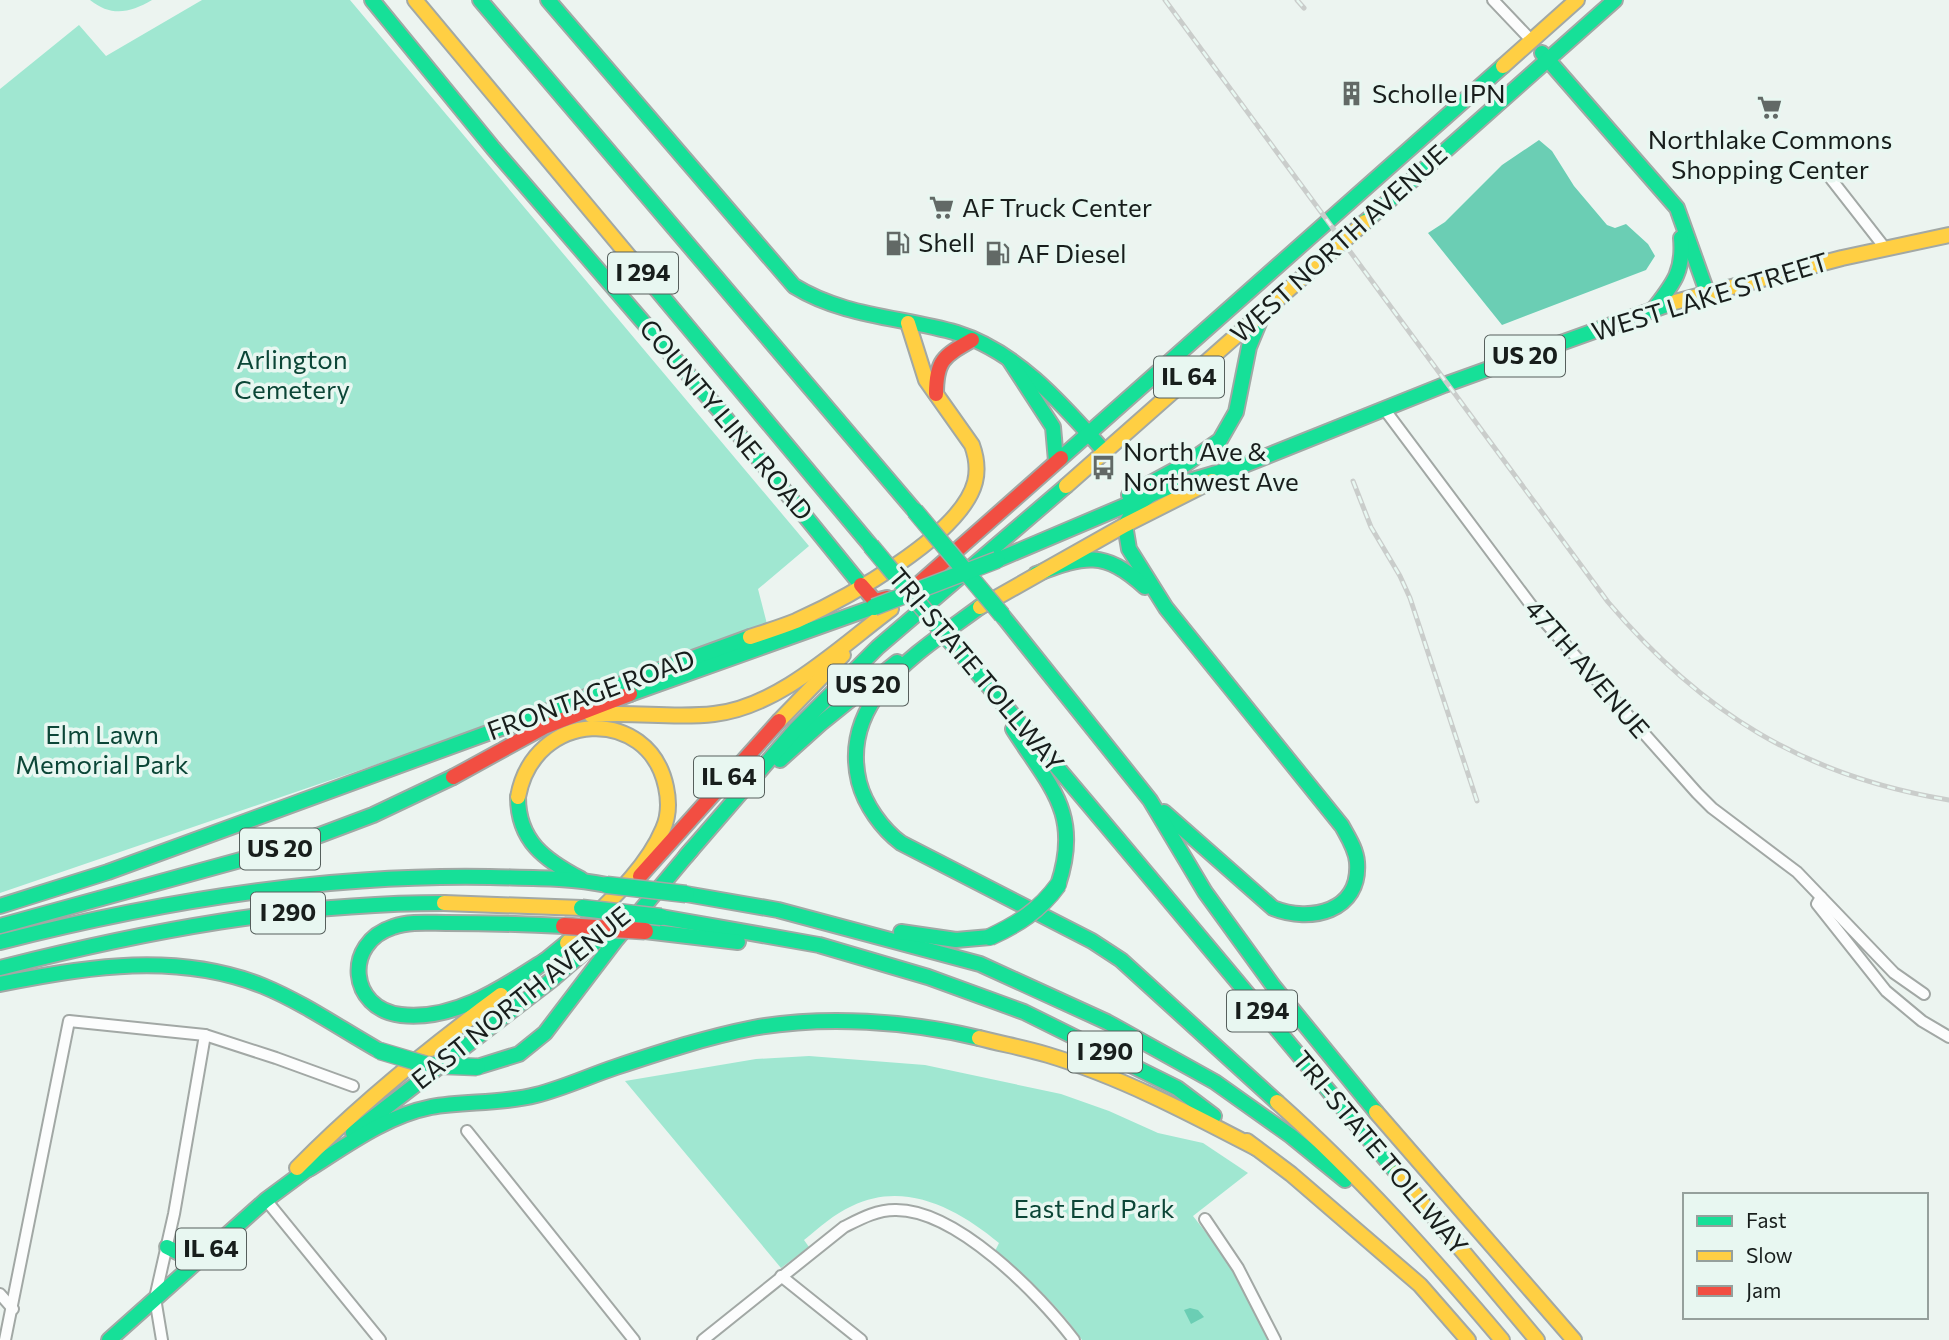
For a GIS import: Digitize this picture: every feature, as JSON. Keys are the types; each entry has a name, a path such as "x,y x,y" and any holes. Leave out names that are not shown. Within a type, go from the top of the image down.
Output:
{"main road":[{"name":"COUNTY LINE ROAD","path":"372,0 493,148 710,400 861,586"},
{"name":"TRI-STATE TOLLWAY","path":"415,0 1537,1340"},
{"name":"TRI-STATE TOLLWAY","path":"480,0 1002,615 1150,800 1205,892 1274,987 1380,1117 1574,1340"},
{"path":"548,0 794,286 816,299 865,314 954,333 972,340 1010,361 1048,391 1105,452"},
{"name":"WEST NORTH AVENUE","path":"884,605 1056,461 1577,0"},
{"name":"WEST NORTH AVENUE","path":"903,625 1105,452 1615,0"},
{"path":"1531,40 1677,208 1707,292"},
{"path":"1653,310 1676,278 1684,260 1677,208"},
{"name":"WEST LAKE STREET","path":"1240,466 1444,386 1707,292 1949,235"},
{"path":"995,558 1159,480 1220,440 1236,412 1255,328 1268,307"},
{"name":"FRONTAGE ROAD","path":"0,906 108,872 795,621 884,573 925,544 961,511 975,482 976,456 966,434 926,381 908,323"},
{"path":"936,394 936,370 945,355 972,340"},
{"path":"1010,361 1053,427 1056,461"},
{"name":"US 20","path":"0,926 276,850 328,833 425,792 544,727 652,685 884,605 1169,488 1240,466"},
{"name":"US 20","path":"713,826 785,756 857,693 911,653 985,603 1125,525 1240,466"},
{"path":"1149,496 1136,506 1125,525 1129,549 1166,608 1342,826 1354,847 1356,881 1340,904 1326,912 1312,917 1286,915 1273,908 1150,800"},
{"path":"1037,574 1081,559 1100,558 1125,570 1166,608"},
{"path":"544,727 568,719 608,712 713,714 748,707 792,681 884,605 875,601 861,586"},
{"path":"985,603 891,678 868,707 857,740 856,773 863,797 878,820 897,839 923,855 1092,941 1121,960 1327,1146 1421,1244"},
{"name":"EAST NORTH AVENUE","path":"267,1200 328,1135 393,1076 567,943 653,863 884,605"},
{"name":"EAST NORTH AVENUE","path":"109,1340 267,1200 429,1071 594,945 692,849 827,696 903,625"},
{"path":"778,910 956,940 990,937 1021,924 1047,902 1058,885 1068,853 1067,828 1061,806 986,683"},
{"path":"567,943 649,853 664,827 667,812 665,779 649,752 627,736 594,728 561,734 547,743 527,767 518,796 518,813 528,840 551,861 582,880"},
{"name":"US 20","path":"0,984 73,969 118,965 184,966 210,970 272,990 380,1051 417,1064 461,1068 477,1066 519,1054 545,1033 609,949 692,849"},
{"name":"I 290","path":"0,942 129,911 207,897 275,888 412,878 582,880 778,910 981,964 1107,1022 1215,1082 1291,1136 1421,1244 1502,1340"},
{"name":"I 290","path":"0,968 73,948 156,931 240,918 387,905 507,904 582,908 661,916 819,946 928,977 1024,1012 1177,1088 1291,1174 1420,1285 1468,1340"},
{"path":"544,961 475,1002 439,1013 420,1015 391,1013 380,1008 365,994 357,975 365,944 385,929 397,925 450,923 645,931 736,942 928,977"},
{"path":"309,1168 374,1128 411,1112 432,1107 533,1096 703,1040 755,1028 823,1021 947,1030 1048,1055 1124,1083 1256,1148"},
{"path":"167,1247 199,1259"}],"street":[{"path":"1493,0 1531,40"},
{"path":"1828,175 1885,248"},
{"name":"47TH AVENUE","path":"1385,410 1537,613 1696,793 1797,872 1894,973 1924,993"},
{"path":"1733,824 1733,838"},
{"name":"47TH AVENUE","path":"1821,897 1817,904 1886,991 1922,1021 1949,1037"},
{"path":"5,1340 69,1021 205,1035 353,1086"},
{"path":"162,1340 155,1298 167,1247 205,1035"},
{"path":"467,1132 634,1340"},
{"path":"267,1200 380,1340"},
{"path":"704,1340 844,1227 881,1211 896,1209 931,1217 969,1239 1017,1278 1050,1310 1074,1340"},
{"path":"1205,1219 1238,1268 1275,1340"},
{"path":"781,1276 861,1340"},
{"path":"0,1294 13,1309"}],"green space":[{"path":"90,0 152,0 136,8 113,11"},
{"name":"Arlington Cemetery","path":"202,0 350,0 809,546 758,589 767,624 533,711 0,893 0,89 79,25 106,56"},
{"name":"East End Park","path":"809,1056 925,1065 1061,1094 1109,1111 1158,1133 1203,1143 1248,1173 1193,1216 1225,1257 1269,1340 1082,1340 1042,1293 995,1251 999,1243 948,1209 911,1197 872,1199 845,1209 804,1240 809,1247 781,1268 625,1081 756,1059"}],"shaded area":[{"path":"1539,140 1552,151 1574,186 1607,225 1615,228 1626,224 1648,244 1655,256 1646,270 1502,325 1428,233 1445,222 1502,165"},
{"path":"1184,1310 1198,1310 1204,1317 1191,1324"}],"railway":[{"path":"1165,0 1608,602 1644,641 1719,707 1759,734 1848,775 1949,800"},
{"path":"1297,0 1304,8"},
{"path":"1353,481 1371,527 1410,598 1477,801"}],"traffic: fast":[{"path":"372,0 493,148 719,410 861,585"},
{"path":"480,0 915,511"},
{"path":"548,0 794,286 813,296 853,310 957,333 1000,353 1038,382 1105,452"},
{"path":"1365,222 1615,0"},
{"path":"1542,53 1677,208 1707,292"},
{"path":"1061,458 1503,66"},
{"path":"1653,310 1676,277 1681,260 1681,238"},
{"path":"637,266 871,546"},
{"path":"1232,470 1444,385 1675,302"},
{"path":"1129,495 1186,464 1220,440 1236,412 1249,347 1261,318"},
{"path":"1010,361 1053,427 1056,461"},
{"path":"997,560 1169,487 1240,466"},
{"path":"686,856 795,730 878,647 1066,486"},
{"path":"1149,496 1136,506 1125,525 1129,549 1166,608 1342,826 1357,862 1356,879 1351,892 1342,902 1317,913 1302,914 1273,908 1164,812"},
{"path":"915,511 1002,615"},
{"path":"871,546 961,654"},
{"path":"874,607 997,560"},
{"path":"1036,574 1081,560 1105,561 1117,566 1145,587"},
{"path":"985,603 914,656 874,699 862,724 856,751 859,782 870,808 887,831 901,843 1092,941 1121,960 1277,1102"},
{"path":"630,694 874,607"},
{"path":"1002,615 1150,800 1205,892 1274,987 1376,1112"},
{"path":"0,906 108,872 750,637"},
{"path":"961,654 1397,1173"},
{"path":"780,760 897,662"},
{"path":"1013,729 1050,785 1064,819 1066,838 1058,885"},
{"path":"0,926 288,847 373,815 453,777"},
{"path":"518,797 519,812 528,837 545,856 581,879"},
{"path":"477,1067 519,1054 545,1033 615,941 692,849"},
{"path":"0,942 121,914 305,885 428,877 564,879 607,885"},
{"path":"607,885 686,894"},
{"path":"990,937 1028,916 1058,885"},
{"path":"686,894 778,910 980,964 1107,1022 1215,1082 1291,1136 1345,1180"},
{"path":"0,968 109,942 220,922 332,908 444,903"},
{"path":"582,908 661,917"},
{"path":"661,917 819,945 928,977 1024,1012 1177,1088 1214,1116"},
{"path":"544,961 477,1000 458,1008 421,1016 401,1015 384,1010 371,1001 362,989 359,975 360,960 366,947 377,935 399,925 426,923 564,926"},
{"path":"353,1133 554,978 618,923"},
{"path":"645,931 738,942"},
{"path":"901,932 956,940 990,937"},
{"path":"536,968 575,936"},
{"path":"0,984 66,972 133,965 198,969 231,975 263,986 308,1008 380,1051"},
{"path":"309,1169 367,1132 414,1111 536,1095 667,1050 753,1028 809,1022 867,1022 924,1027 979,1038"},
{"path":"380,1051 427,1065 477,1067"},
{"path":"109,1340 266,1200 316,1163"},
{"path":"167,1247 199,1259"}],"traffic: slow":[{"path":"415,0 637,266"},
{"path":"1503,66 1577,0"},
{"path":"1066,486 1365,222"},
{"path":"1675,302 1842,258 1949,235"},
{"path":"750,637 796,621 843,598 899,564 948,523 965,503 976,477 972,445 926,380 908,323"},
{"path":"980,607 1125,525 1212,481"},
{"path":"591,715 699,715 738,709 762,700 808,673 891,609"},
{"path":"779,721 843,655"},
{"path":"518,797 528,768 545,747 567,734 592,728 616,731 638,742 655,760 666,787 666,819 645,861 567,943"},
{"path":"444,903 582,908"},
{"path":"297,1168 345,1121 396,1077 501,995"},
{"path":"979,1038 1048,1055 1102,1074 1180,1109 1256,1148"},
{"path":"1277,1102 1337,1158 1394,1217 1502,1340"},
{"path":"1376,1112 1574,1340"},
{"path":"1247,1141 1291,1174 1420,1285 1468,1340"},
{"path":"1397,1173 1537,1340"}],"traffic: jam":[{"path":"936,394 940,366 948,355 972,340"},
{"path":"913,589 1061,458"},
{"path":"861,585 875,601 887,598"},
{"path":"453,777 544,727 630,694"},
{"path":"640,876 779,721"},
{"path":"564,926 645,931"}],"place":[{"name":"Scholle IPN","path":"1352,94"},
{"name":"Northlake Commons Shopping Center","path":"1770,108"},
{"name":"AF Truck Center","path":"942,208"},
{"name":"Shell","path":"898,243"},
{"name":"AF Diesel","path":"997,254"},
{"name":"North Ave & Northwest Ave","path":"1103,467"}],"park label":[{"name":"Elm Lawn Memorial Park","path":"102,750"}]}
